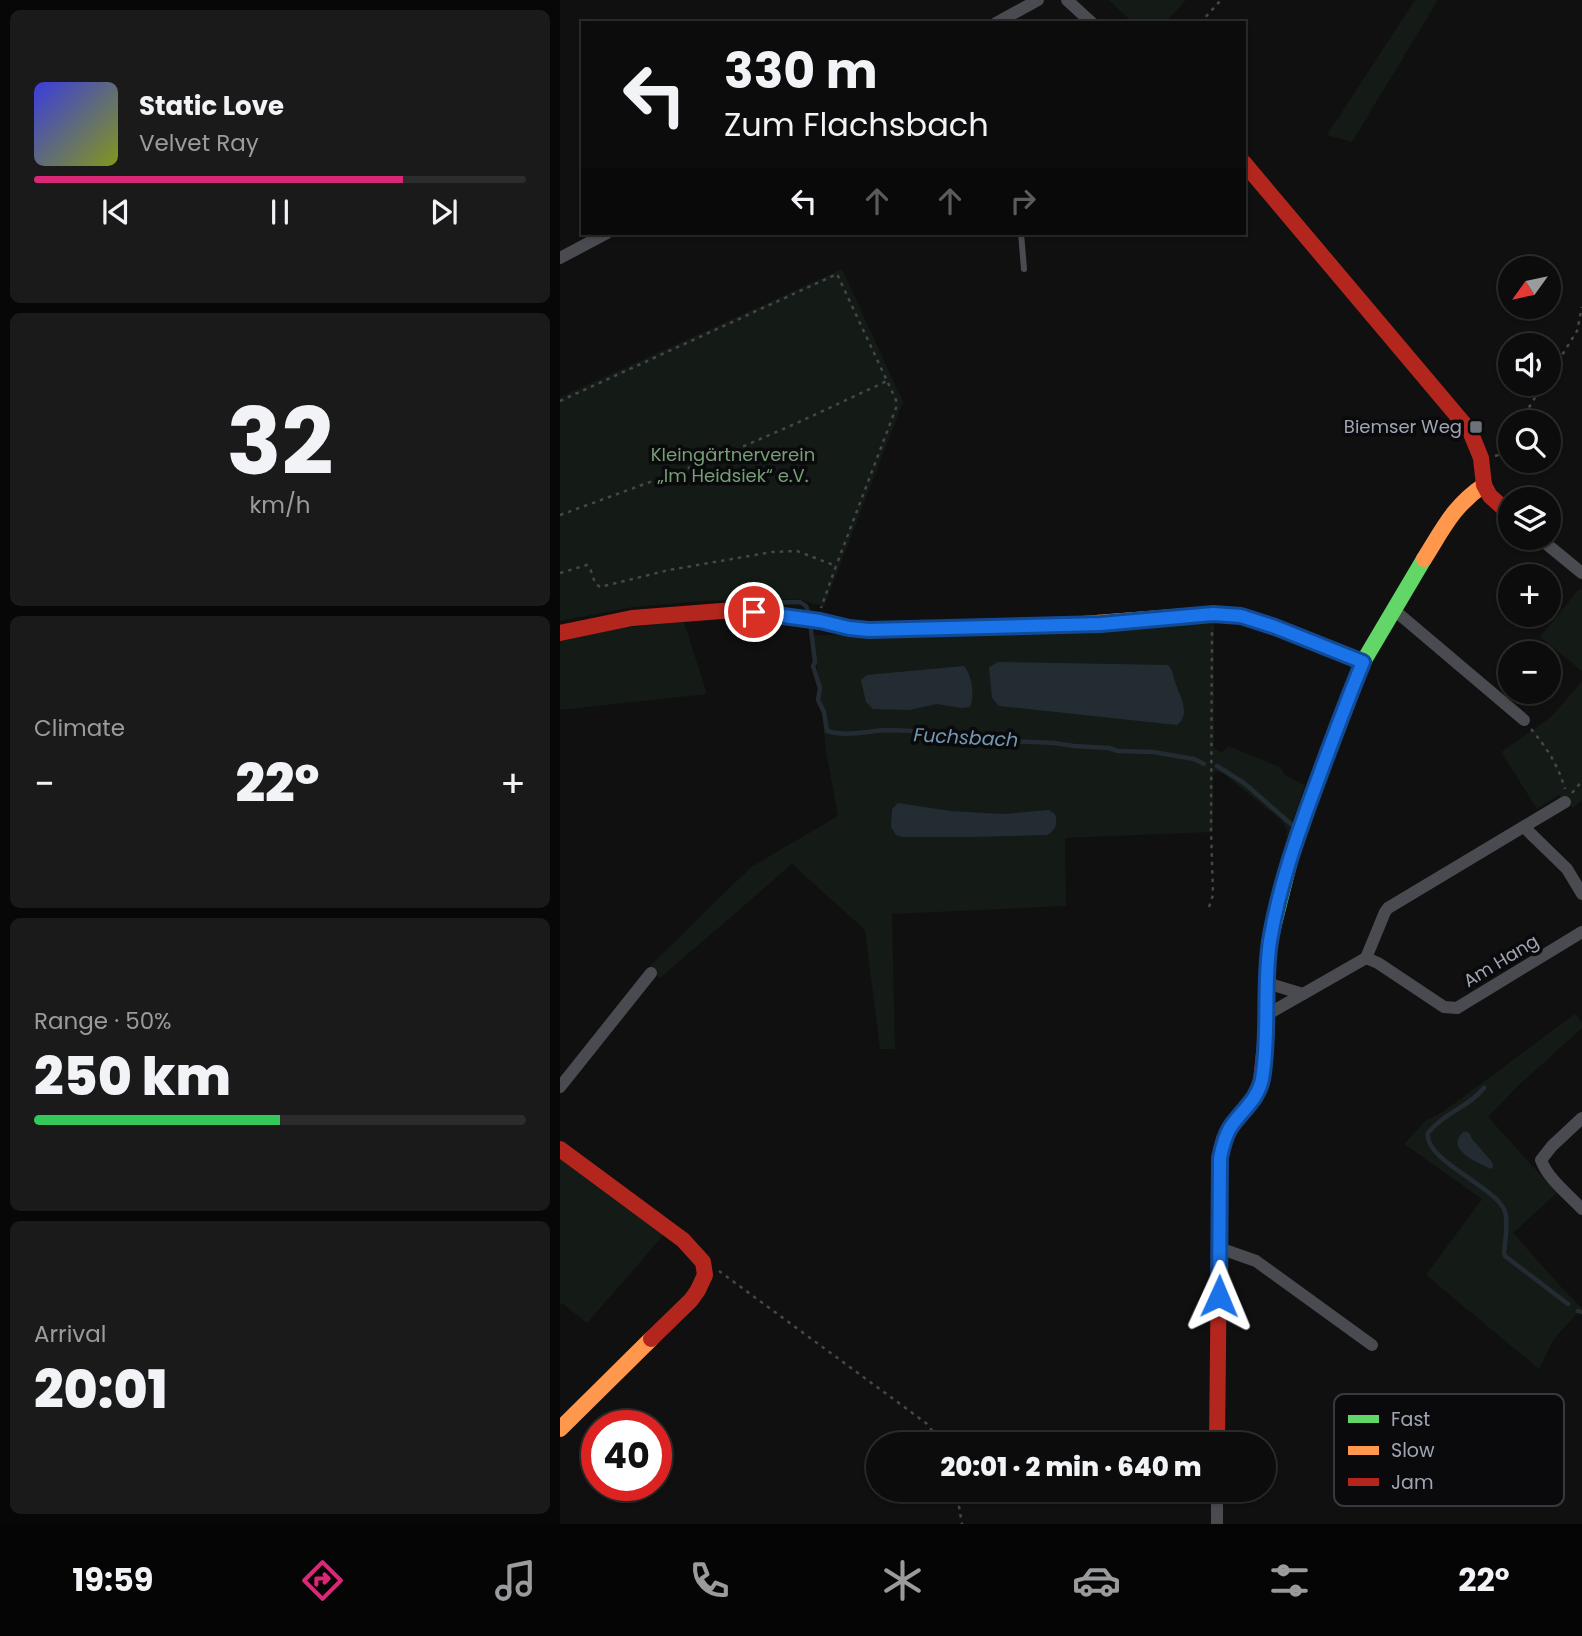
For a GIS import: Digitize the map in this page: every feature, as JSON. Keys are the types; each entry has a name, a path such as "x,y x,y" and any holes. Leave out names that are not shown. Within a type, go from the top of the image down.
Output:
{"street":[{"path":"1000,21 1038,0"},
{"path":"1067,0 1090,21"},
{"path":"1246,165 1470,431 1481,458 1485,485 1490,496 1498,503"},
{"path":"560,258 603,235"},
{"path":"1217,1432 1220,1158 1224,1139 1231,1126 1253,1100 1261,1081 1268,1014 1270,940 1290,860 1363,662 1453,512 1471,494 1485,485"},
{"path":"1554,550 1582,573"},
{"path":"1393,609 1524,720"},
{"path":"560,633 632,618 744,611 820,621 849,628 882,629 1101,624 1213,614 1241,616 1264,623 1363,662"},
{"path":"1268,1014 1366,958 1388,908 1564,802"},
{"path":"1524,827 1567,869 1582,894"},
{"name":"Am Hang","path":"1366,958 1378,963 1444,1007 1457,1008 1582,932"},
{"path":"560,1087 651,973"},
{"path":"1267,983 1303,994"},
{"path":"1582,1118 1541,1160 1551,1176 1582,1209"},
{"path":"560,1149 683,1240 699,1255 706,1275 704,1284 691,1300 560,1429"},
{"path":"1219,1248 1255,1261 1372,1345"},
{"path":"1217,1502 1217,1524"}],"lane":[{"path":"1021,235 1024,269"}],"path":[{"path":"1202,21 1220,0"},
{"path":"560,401 837,274 896,400 896,408 822,604 820,621"},
{"path":"1561,357 1577,331 1582,307"},
{"path":"560,515 721,456 887,381"},
{"path":"1481,458 1498,455"},
{"path":"560,573 587,565 594,583 600,587 669,570 772,552 797,551 836,566"},
{"path":"1209,907 1213,895 1213,614"},
{"path":"1524,720 1546,747 1560,771 1567,799 1582,781"},
{"path":"705,1266 715,1267 926,1423 933,1432"},
{"path":"958,1502 961,1524"}],"green space":[{"path":"1109,0 1186,0 1167,21 1131,21"},
{"path":"1415,0 1438,0 1352,142 1327,135"},
{"name":"Kleingärtnerverein „Im Heidsiek“ e.V.","path":"842,269 903,402 824,607 800,599 702,601 633,607 560,621 560,397"},
{"path":"1578,590 1582,590 1582,671 1561,654 1561,641 1545,641 1540,637 1548,627 1561,627 1561,611"},
{"path":"684,622 707,694 560,710 560,638 608,629"},
{"path":"1214,623 1214,748 1222,753 1228,746 1280,767 1285,775 1305,785 1286,841 1287,830 1281,820 1224,774 1216,771 1213,774 1213,832 1065,838 1066,906 892,914 895,1049 880,1049 865,930 792,864 660,978 648,968 751,867 838,816 826,751 813,635 978,634"},
{"path":"1582,681 1582,800 1573,808 1559,795 1537,809 1501,752 1551,717"},
{"path":"1575,1014 1582,1022 1582,1028 1488,1117 1557,1193 1513,1233 1582,1308 1554,1339 1539,1369 1426,1275 1482,1199 1404,1144 1425,1121 1444,1111"},
{"path":"560,1151 667,1231 587,1323 562,1303 560,1305"}],"shaded area":[{"path":"998,662 1168,665 1181,698 1184,715 1177,725 999,706 992,698 989,667"},
{"path":"964,666 972,685 970,707 937,704 909,710 873,709 866,702 861,680 867,675"},
{"path":"898,803 951,811 1002,814 1049,810 1055,814 1056,823 1047,835 902,837 896,835 891,827 892,809"},
{"path":"1463,1132 1470,1134 1492,1162 1491,1169 1460,1150 1458,1138"}],"waterway":[{"name":"Fuchsbach","path":"750,603 800,602 808,611"},
{"name":"Fuchsbach","path":"811,630 815,662 813,666 820,688 818,700 824,712 827,731 849,734 898,730 977,735 1008,741 1153,752 1194,759 1204,764"},
{"name":"Fuchsbach","path":"1217,766 1244,783 1291,824"},
{"path":"1484,1088 1428,1133 1430,1143 1447,1163 1486,1191 1504,1209 1505,1256 1568,1304"},
{"path":"1578,1311 1582,1312"}],"traffic: fast":[{"path":"1267,1024 1270,940 1290,860 1363,662 1424,559"}],"traffic: slow":[{"path":"1424,559 1456,510 1484,485"},
{"path":"1083,624 1213,614 1241,616 1363,662"},
{"path":"560,1429 651,1339"}],"traffic: jam":[{"path":"1246,165 1470,431 1481,458 1484,485 1498,503"},
{"path":"560,633 632,618 734,610 869,630 1083,624"},
{"path":"1217,1432 1220,1159 1224,1139 1253,1100 1261,1081 1267,1024"},
{"path":"560,1149 683,1240 703,1262 705,1275 698,1290 651,1339"}],"place":[{"name":"Biemser Weg","path":"1476,427"}],"route":[{"path":"754,612 869,630 1101,624 1213,614 1241,616 1363,662 1304,817 1276,914 1267,969 1268,1014 1261,1081 1253,1100 1231,1126 1224,1139 1220,1158 1219,1296"}]}
